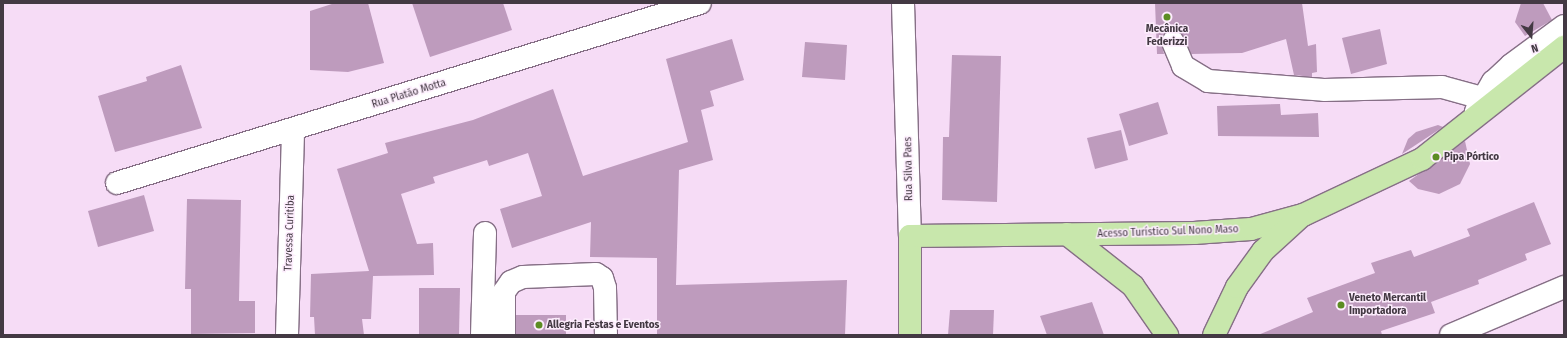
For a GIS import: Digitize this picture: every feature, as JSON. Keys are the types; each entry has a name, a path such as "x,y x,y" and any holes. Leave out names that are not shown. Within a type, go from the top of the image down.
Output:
{"main road":[{"name":"Acesso Turístico Sul Nono Maso","path":"910,236 1067,234 1251,229 1303,215 1422,159 1469,125 1564,47"},
{"path":"1214,335 1237,287 1263,251 1303,215"},
{"path":"1067,234 1133,286 1167,335"},
{"name":"Rua Silva Paes","path":"910,236 910,335"}],"street":[{"name":"Rua Platão Motta","path":"117,183 293,130 700,3"},
{"name":"Rua Silva Paes","path":"902,3 910,236"},
{"path":"1469,125 1482,98 1511,65 1564,26"},
{"path":"1173,42 1183,66 1208,81 1324,90 1442,87 1482,98"},
{"name":"Travessa Curitiba","path":"287,335 293,130"},
{"path":"482,335 485,233"},
{"path":"504,335 504,292 511,282 523,277 596,274 602,278 605,288 606,335"},
{"path":"1451,335 1564,287"}],"building":[{"path":"335,3 368,3 384,63 348,72 310,70 310,11"},
{"path":"412,3 503,3 512,30 430,57"},
{"path":"1155,3 1302,3 1308,46 1316,44 1317,72 1312,73 1312,77 1294,75 1286,39 1242,53 1191,54 1184,37 1174,30 1163,34 1161,40 1164,54 1157,54"},
{"path":"1521,3 1543,3 1552,20 1525,36 1515,22"},
{"path":"1380,29 1387,64 1351,74 1342,38"},
{"path":"732,39 744,80 710,91 714,106 701,110 713,160 679,170 676,285 847,280 845,335 657,335 657,258 590,257 591,222 512,248 500,209 542,196 528,153 489,166 487,160 433,177 435,183 401,194 417,244 433,243 434,275 373,276 371,319 362,319 364,335 315,335 314,317 310,317 311,274 369,271 337,169 388,153 385,143 473,120 553,89 583,176 688,142 666,59"},
{"path":"805,42 847,45 845,80 802,77"},
{"path":"952,55 1001,56 997,202 942,200 943,137 949,137"},
{"path":"181,65 202,128 115,152 98,96 147,81 146,77"},
{"path":"1158,102 1168,134 1129,146 1119,114"},
{"path":"1280,104 1281,115 1318,113 1319,137 1218,136 1217,106"},
{"path":"1438,125 1443,127 1402,154 1408,139 1416,132"},
{"path":"1121,130 1128,160 1095,169 1087,138"},
{"path":"1465,141 1470,164 1460,184 1439,194 1418,189 1409,181"},
{"path":"144,195 154,231 98,247 88,211"},
{"path":"187,199 241,200 239,301 255,301 255,333 191,334 191,289 185,289"},
{"path":"1534,202 1551,244 1525,254 1527,260 1478,280 1479,284 1431,302 1435,313 1381,331 1382,335 1258,335 1313,312 1307,298 1375,273 1371,263 1411,250 1414,257 1470,236 1467,229"},
{"path":"419,288 460,288 459,335 419,335"},
{"path":"1092,302 1104,335 1047,335 1040,316"},
{"path":"950,310 994,310 993,335 948,335"},
{"name":"Allegria Festas e Eventos","path":"516,315 566,315 566,335 516,335"}],"place":[{"name":"Mecânica Federizzi","path":"1167,17"},
{"name":"Pipa Pórtico","path":"1436,157"},
{"name":"Veneto Mercantil Importadora","path":"1341,305"},
{"name":"Allegria Festas e Eventos","path":"539,325"}]}
